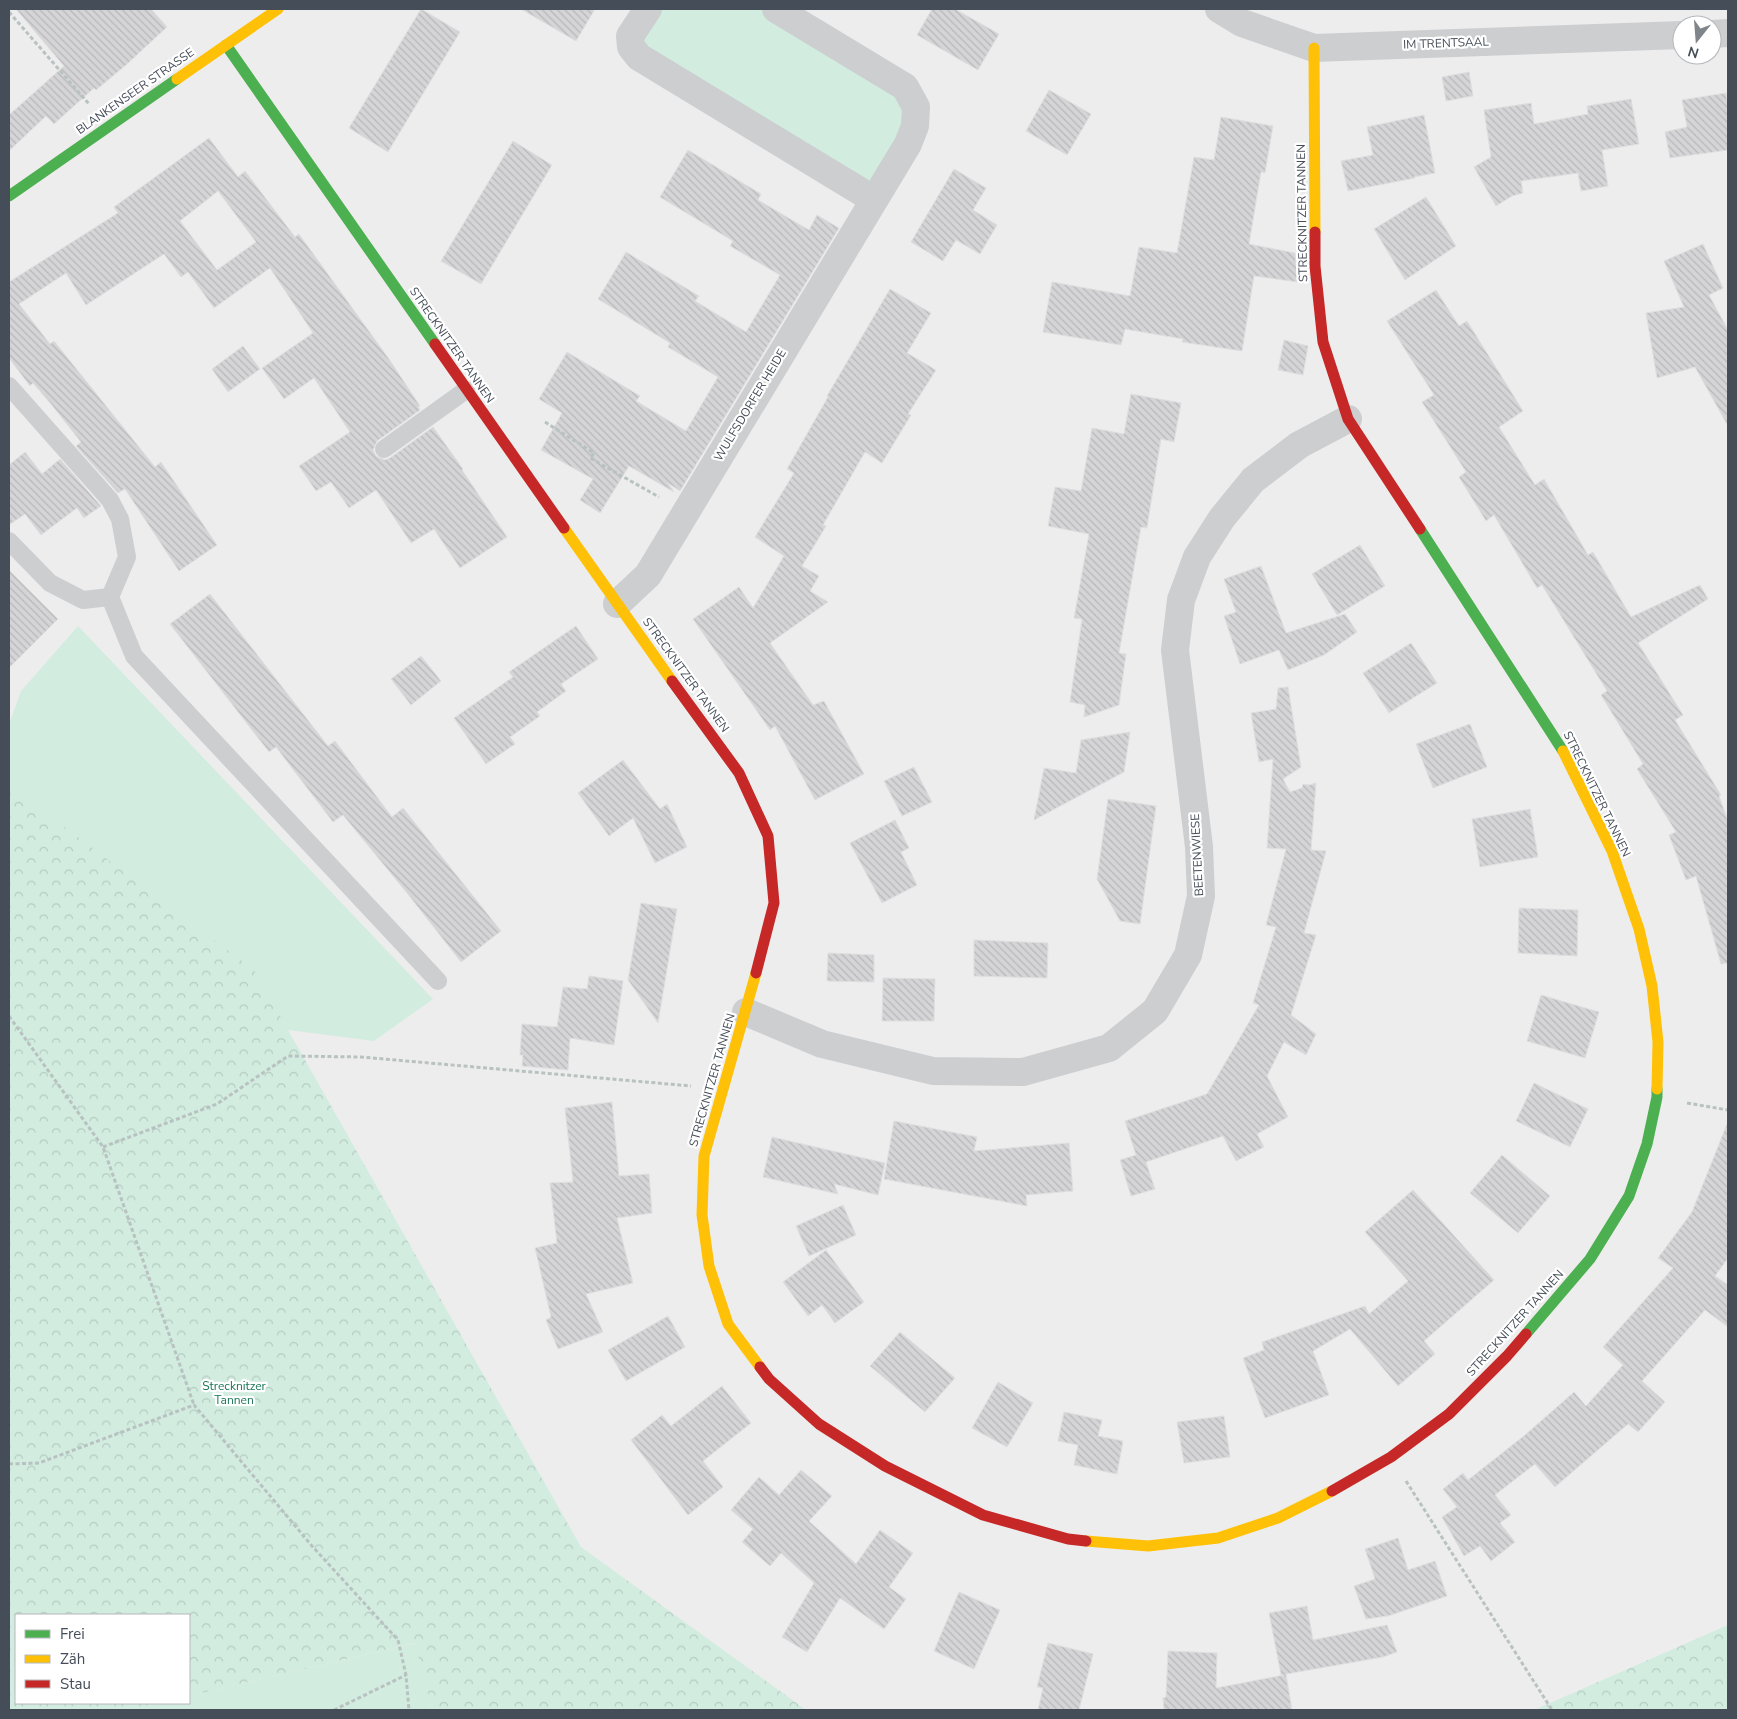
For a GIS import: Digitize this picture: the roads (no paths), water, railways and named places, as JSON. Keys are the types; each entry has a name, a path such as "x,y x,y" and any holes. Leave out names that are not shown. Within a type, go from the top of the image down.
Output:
{"street":[{"name":"BLANKENSEER STRASSE","path":"9,196 278,9"},
{"path":"648,9 630,36 631,47 639,57 873,200"},
{"name":"WULFSDORFER HEIDE","path":"617,604 648,575 908,144 915,126 916,107 905,86 776,9"},
{"name":"IM TRENTSAAL","path":"1219,9 1242,23 1314,48 1672,35"},
{"name":"STRECKNITZER TANNEN","path":"226,45 617,604 740,772 768,836 774,903 746,1012 704,1156 702,1214 708,1266 728,1324 770,1379 819,1424 885,1466 983,1515 1068,1539 1148,1546 1218,1538 1278,1518 1334,1490 1391,1457 1449,1414 1507,1356 1590,1259 1629,1196 1648,1144 1657,1097 1658,1042 1652,986 1639,929 1612,851 1561,746 1348,419 1323,342 1315,266 1314,48"},
{"name":"BEETENWIESE","path":"746,1012 822,1044 932,1071 1023,1072 1109,1048 1154,1011 1188,954 1201,896 1199,847 1175,650 1181,600 1197,557 1222,518 1253,480 1299,446 1348,419"}],"lane":[{"path":"9,386 110,500 120,519 127,557 110,597 134,656 438,981"},
{"path":"384,449 466,390"},
{"path":"9,541 50,584 83,600 110,597"}],"park label":[{"name":"Strecknitzer Tannen","path":"234,1393"}]}
